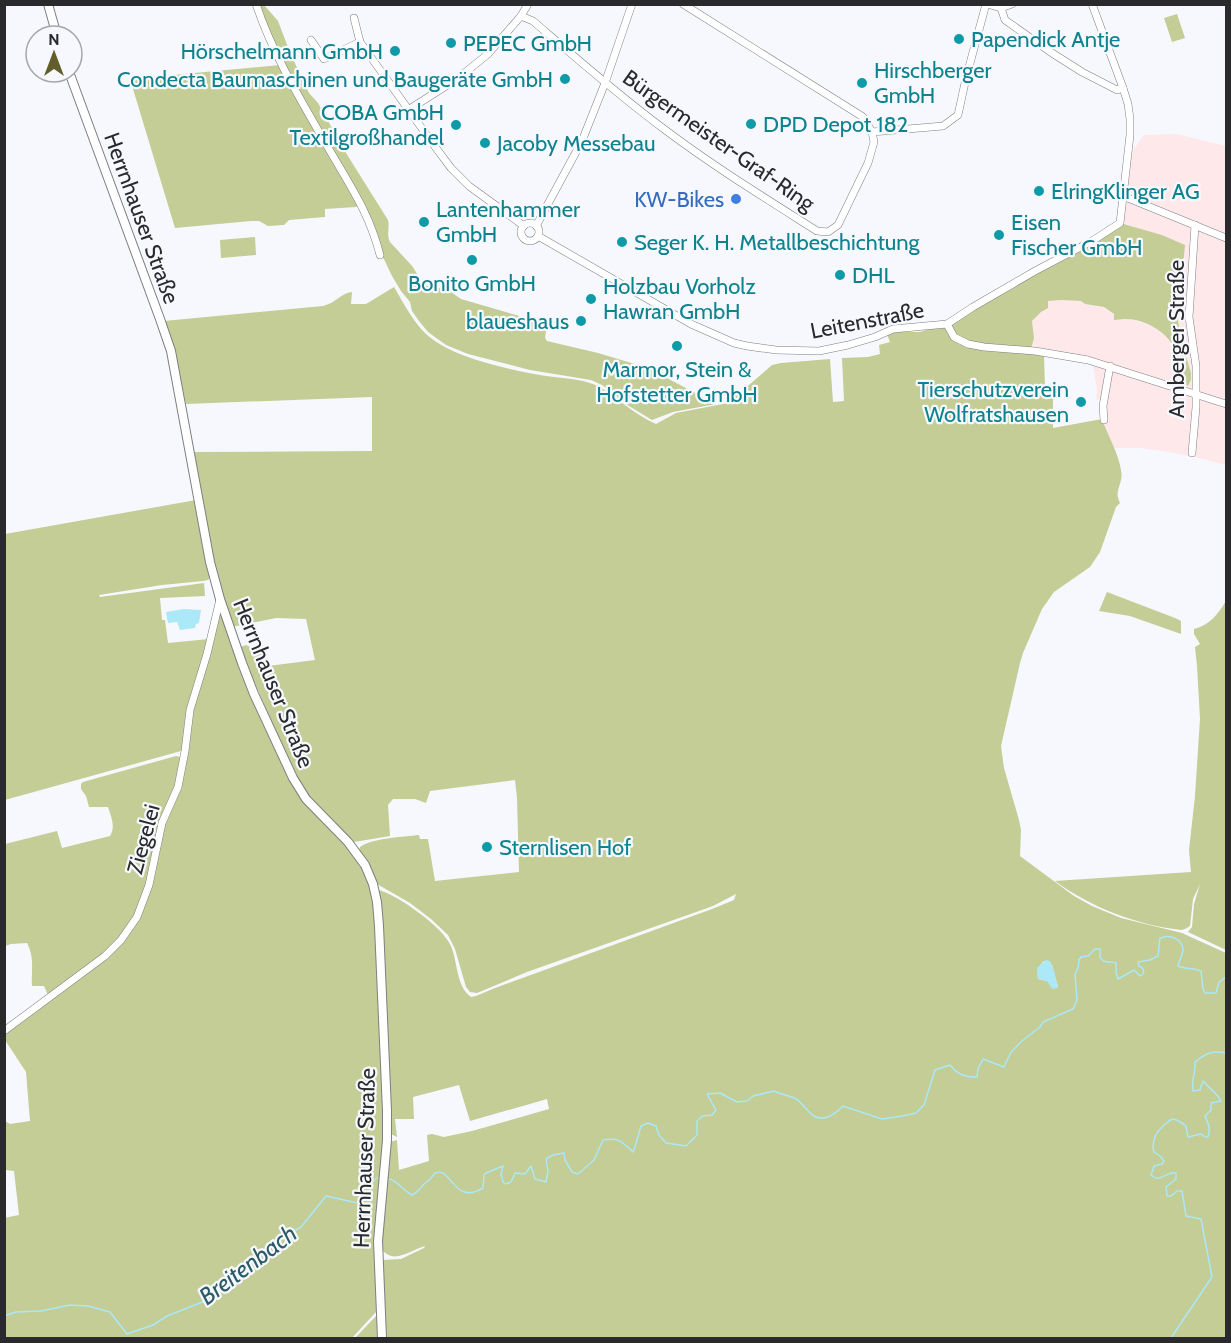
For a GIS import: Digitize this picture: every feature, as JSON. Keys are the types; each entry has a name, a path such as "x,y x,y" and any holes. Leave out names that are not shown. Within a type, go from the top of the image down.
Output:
{"street":[{"path":"48,4 54,24"},
{"path":"256,4 260,18 285,72 361,204 374,232 380,255"},
{"path":"408,110 457,79 488,54 521,16 528,4"},
{"path":"536,226 582,141 632,4"},
{"path":"683,4 863,117 872,132 943,126 958,115 987,4 1001,8 1012,4"},
{"name":"Leitenstraße","path":"538,236 691,324 747,346 819,351 875,337 893,329 947,324 1120,223 1130,135 1129,111 1123,88 1092,4"},
{"path":"1001,8 1005,20 1052,53 1117,90 1123,88"},
{"name":"Bürgermeister-Graf-Ring","path":"521,16 532,21 605,83 676,138 752,190 818,231 828,232 838,225 868,163 874,142 872,132"},
{"path":"354,18 360,42 451,168 469,186 524,226"},
{"path":"311,40 325,62 360,42"},
{"name":"Herrnhauser Straße","path":"73,84 171,351 210,562 219,599 254,694 292,778 306,799 356,852 370,875 375,895 380,936 387,1111 387,1140 378,1241 382,1338"},
{"path":"1123,196 1227,238"},
{"path":"531,224 536,226 539,231 538,236 532,241 524,239 522,234 524,226 531,224"},
{"name":"Amberger Straße","path":"1192,453 1197,394 1196,366 1189,317 1195,225"},
{"name":"Leitenstraße","path":"947,324 954,337 968,344 1035,351 1088,360 1227,404"},
{"path":"1104,420 1103,406 1110,366"},
{"name":"Ziegelei","path":"4,1031 105,956 121,940 137,917 151,877 162,823 178,787 190,710 207,654 219,599"}],"shaded area":[{"path":"1177,134 1226,146 1226,465 1169,452 1140,448 1114,448 1102,419 1101,400 1096,400 1093,364 1031,349 1034,335 1032,321 1046,309 1048,301 1081,301 1085,304 1104,307 1114,314 1115,320 1125,318 1148,324 1163,334 1170,340 1178,358 1180,380 1188,385 1191,382 1191,373 1178,320 1184,245 1162,235 1120,223 1127,159 1144,135"}],"green space":[{"path":"257,5 264,5 278,21 309,93 318,103 388,220 390,242 413,267 423,285 448,290 461,299 547,324 545,338 547,341 648,368 716,404 673,412 652,420 602,385 591,380 530,370 468,354 446,345 428,332 412,311 410,302 392,276 382,255 372,220 277,54"},
{"path":"1177,14 1185,38 1172,42 1164,18"},
{"path":"280,65 361,203 356,207 325,209 325,217 289,220 284,225 268,226 259,221 251,221 175,228 130,79"},
{"path":"1120,223 1162,235 1185,245 1178,320 1191,373 1188,386 1180,380 1171,342 1160,331 1146,323 1131,319 1114,320 1114,314 1104,307 1085,304 1081,301 1062,300 1048,301 1048,308 1032,321 1034,338 1031,349 1044,354 1045,390 1053,395 1053,428 1102,419 1120,463 1122,475 1118,498 1120,503 1116,507 1100,552 1090,567 1054,592 1042,609 1020,663 1001,746 1004,768 1021,830 1020,856 1074,896 1092,906 1121,918 1182,933 1226,953 1226,1338 384,1338 382,1260 401,1259 425,1246 396,1256 391,1256 381,1248 389,1142 397,1140 399,1170 429,1161 427,1135 444,1137 549,1109 547,1099 470,1121 459,1085 413,1097 414,1119 395,1119 397,1137 391,1134 379,890 420,913 446,938 451,946 463,987 471,997 712,909 734,900 736,894 713,906 527,972 477,993 470,992 466,987 455,949 448,935 410,903 377,884 359,851 360,847 372,842 419,835 420,839 428,839 435,881 519,872 515,780 430,791 426,803 415,799 393,799 388,805 390,836 354,842 313,803 300,786 240,647 246,645 266,654 268,666 315,660 306,619 276,618 232,627 217,577 193,452 372,451 372,397 186,404 177,362 164,321 323,306 352,292 351,304 366,304 394,287 420,328 448,349 479,361 511,369 590,383 656,424 676,413 728,403 772,365 781,363 830,359 833,402 844,401 842,358 880,354 879,345 890,342 886,332 920,332 935,327","holes":["1044,961 1052,965 1058,987 1038,979 1040,965"]},
{"path":"255,237 256,255 221,258 220,240"},
{"path":"196,500 211,576 208,580 99,595 100,597 204,583 205,596 160,598 162,620 165,620 168,643 209,639 183,749 5,800 5,534"},
{"path":"1107,592 1181,621 1181,634 1130,616 1099,611"},
{"path":"1226,601 1226,950 1188,932 1192,927 1194,904 1200,884 1193,899 1190,926 1182,930 1132,920 1116,914 1084,899 1055,881 1191,872 1189,850 1200,719 1195,647 1200,644 1194,634 1194,629 1205,625 1213,618"},
{"path":"221,611 260,710 317,814 360,862 373,893 385,1126 378,1307 352,1338 5,1338 4,1218 19,1215 14,1171 5,1170 5,1121 10,1124 30,1121 26,1072 5,1040 5,1034 77,980 134,925 179,784 189,723 218,612"},
{"path":"176,756 180,757 176,783 161,821 142,902 127,929 103,955 48,995 44,986 32,986 32,959 27,943 5,946 5,844 57,831 62,848 110,836 113,825 108,807 89,807 81,784"},
{"path":"377,1315 379,1338 355,1338"}],"water":[{"path":"184,609 201,610 199,623 195,628 180,630 177,622 168,623 166,612"},
{"path":"1046,960 1050,961 1058,988 1052,989 1047,981 1038,979 1037,968"}],"waterway":[{"name":"Breitenbach","path":"390,1179 412,1195 435,1173 441,1172 459,1189 473,1192 483,1188 486,1173 503,1166 501,1174 506,1184 511,1182 515,1173 525,1174 531,1166 535,1179 546,1182 548,1171 546,1159 564,1153 572,1172 578,1174 594,1160 603,1140 620,1141 633,1152 641,1126 648,1123 656,1126 659,1135 666,1143 686,1146 697,1135 697,1121 703,1116 712,1115 716,1110 707,1094 720,1093 737,1102 747,1101 753,1096 774,1091 796,1099 818,1118 826,1118 843,1106 882,1119 916,1113 924,1105 935,1070 950,1065 962,1075 977,1077 983,1059 1004,1067 1011,1052 1043,1022 1073,1009 1077,1000 1075,974 1079,960 1081,957 1088,956 1095,949 1100,949 1100,957 1103,961 1116,963 1118,979 1134,970 1140,976 1144,971 1138,962 1158,956 1160,938 1171,937 1181,943 1183,951 1178,966 1201,971 1205,993 1216,993 1219,982 1226,977"},
{"name":"Breitenbach","path":"1171,1338 1212,1277 1201,1219 1186,1216 1182,1191 1167,1196 1166,1187 1176,1179 1176,1173 1160,1178 1151,1175 1154,1166 1164,1161 1154,1152 1154,1141 1161,1128 1173,1119 1186,1126 1188,1137 1201,1134 1208,1137 1209,1128 1205,1116 1211,1110 1211,1103 1221,1101 1203,1081 1200,1090 1193,1091 1195,1062 1210,1053 1226,1053"},
{"name":"Breitenbach","path":"4,1316 16,1312 41,1311 70,1305 88,1306 110,1312 127,1334 153,1325 167,1316 205,1301 216,1286 234,1271 270,1245 301,1227 326,1196 358,1203 369,1193 372,1182 377,1178"}],"place":[{"name":"Papendick Antje","path":"959,39"},
{"name":"PEPEC GmbH","path":"451,43"},
{"name":"Hörschelmann GmbH","path":"395,51"},
{"name":"Condecta Baumaschinen und Baugeräte GmbH","path":"565,79"},
{"name":"Hirschberger GmbH","path":"862,83"},
{"name":"DPD Depot 182","path":"751,124"},
{"name":"COBA GmbH Textilgroßhandel","path":"456,125"},
{"name":"Jacoby Messebau","path":"485,143"},
{"name":"ElringKlinger AG","path":"1039,191"},
{"name":"KW-Bikes","path":"736,199"},
{"name":"Lantenhammer GmbH","path":"424,222"},
{"name":"Eisen Fischer GmbH","path":"999,235"},
{"name":"Seger K. H. Metallbeschichtung","path":"622,242"},
{"name":"Bonito GmbH","path":"472,260"},
{"name":"DHL","path":"840,275"},
{"name":"Holzbau Vorholz Hawran GmbH","path":"591,299"},
{"name":"blaueshaus","path":"581,321"},
{"name":"Marmor, Stein & Hofstetter GmbH","path":"677,346"},
{"name":"Tierschutzverein Wolfratshausen","path":"1081,402"},
{"name":"Sternlisen Hof","path":"487,847"}]}
